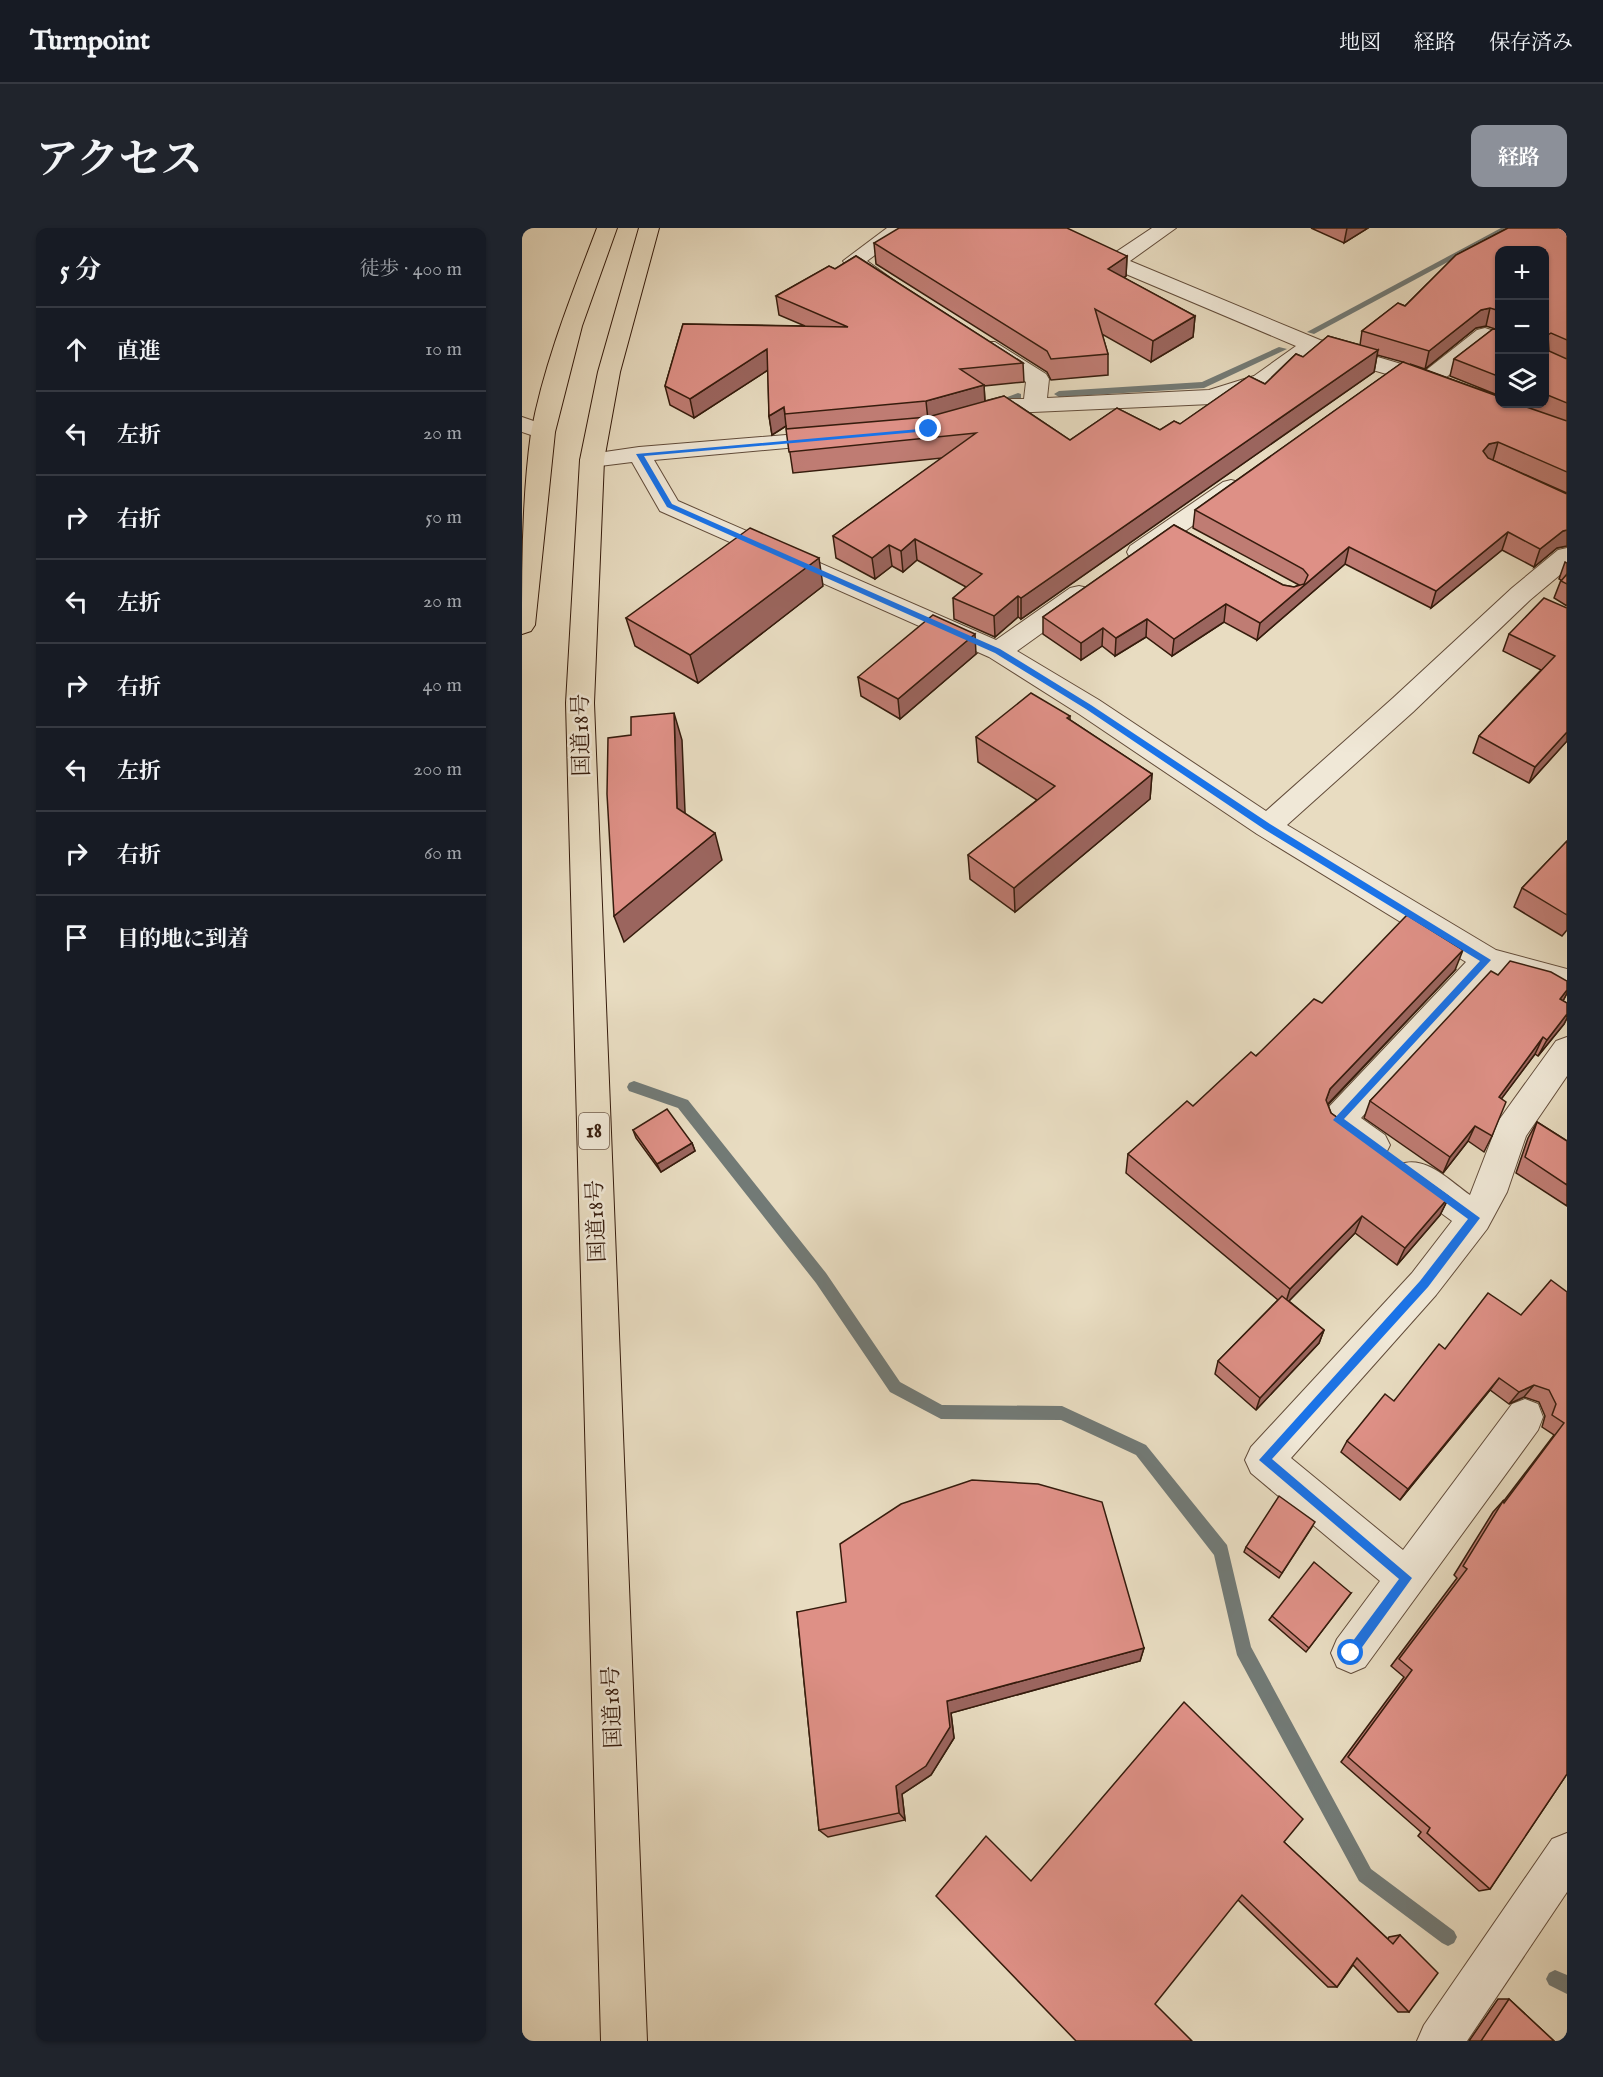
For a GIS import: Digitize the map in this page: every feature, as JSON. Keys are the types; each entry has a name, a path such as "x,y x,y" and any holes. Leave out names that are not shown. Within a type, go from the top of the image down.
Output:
{"highway":[{"path":"522,626 532,428 607,228"},
{"name":"国道18号","path":"624,2041 580,703 592,460 622,321 649,228"}],"street":[{"path":"901,228 853,261 901,292"},
{"path":"1166,228 1114,262 1312,345 1384,378 1440,384 1485,335 1495,339"},
{"path":"970,336 1038,380 1035,405"},
{"path":"950,423 1012,406 1211,397 1262,381 1312,345"},
{"path":"592,460 858,435"},
{"path":"639,454 669,506 998,651 1089,707 1267,826 1486,960 1567,981"},
{"path":"1124,563 1182,535 1249,474"},
{"path":"1267,826 1403,705 1521,594 1567,556"},
{"path":"998,651 1095,583"},
{"path":"1521,594 1549,608"},
{"path":"1474,1218 1338,1120 1486,960"},
{"path":"1407,1578 1264,1460 1424,1284 1474,1218 1490,1192 1510,1130 1567,1050"},
{"path":"1351,1653 1524,1417"},
{"path":"1440,2041 1567,1854"}],"building":[{"path":"899,228 1067,228 1127,256 1108,269 1195,316 1153,341 1095,309 1108,354 1051,359 1047,351 874,243"},
{"path":"1508,228 1567,228 1567,340 1551,333 1549,334 1549,246 1495,246 1495,310 1481,310 1429,351 1362,331 1398,303 1405,306 1456,255"},
{"path":"856,256 1023,363 960,369 984,385 926,401 785,414 784,407 769,416 767,349 690,399 665,386 683,324 848,327 776,296 829,266 835,269"},
{"path":"1493,329 1495,329 1495,375 1454,359"},
{"path":"1328,336 1378,350 1021,598 1018,596 994,616 953,598 982,574 915,539 901,551 889,545 872,558 833,536 976,433 789,452 786,429 928,417 1004,396 1070,440 1117,408 1160,430 1174,421 1180,424 1249,376 1265,384 1296,354 1303,357"},
{"path":"1549,351 1567,359 1567,403 1549,396"},
{"path":"1403,362 1495,395 1495,408 1530,408 1567,421 1567,472 1498,442 1489,444 1483,451 1488,458 1567,494 1567,530 1540,549 1508,532 1436,591 1349,547 1260,623 1226,604 1174,639 1147,619 1116,638 1103,628 1081,643 1043,617 1174,525 1283,585 1294,587 1304,584 1308,575 1303,569 1195,510"},
{"path":"750,528 819,558 690,655 626,618"},
{"path":"1567,574 1567,584 1561,581"},
{"path":"1544,598 1567,608 1567,732 1535,767 1479,736 1555,656 1509,634"},
{"path":"933,615 975,634 898,699 858,677"},
{"path":"1031,693 1070,716 1067,718 1152,774 1014,888 968,855 1055,786 976,737"},
{"path":"674,713 677,808 715,833 614,916 607,794 608,738 631,735 631,717"},
{"path":"1567,841 1567,915 1522,888"},
{"path":"1407,915 1463,950 1330,1089 1326,1100 1331,1113 1449,1197 1405,1248 1362,1216 1290,1289 1128,1154 1187,1101 1193,1106 1251,1052 1256,1056 1314,999 1322,1003"},
{"path":"1510,961 1551,972 1567,981 1567,990 1560,999 1567,1003 1567,1014 1547,1040 1543,1037 1499,1097 1506,1102 1492,1136 1475,1126 1450,1157 1370,1101 1491,971 1498,975"},
{"path":"667,1109 692,1143 657,1164 633,1130"},
{"path":"1537,1122 1567,1141 1567,1185 1525,1157"},
{"path":"1551,1280 1567,1292 1567,1774 1490,1889 1427,1833 1430,1828 1348,1757 1412,1670 1399,1659 1467,1569 1463,1566 1503,1501 1504,1503 1564,1423 1552,1415 1556,1404 1549,1390 1534,1385 1519,1392 1499,1378 1408,1489 1347,1441 1385,1394 1394,1401 1439,1344 1445,1349 1488,1293 1521,1315"},
{"path":"1282,1296 1324,1330 1260,1398 1218,1361"},
{"path":"972,1480 1038,1484 1102,1502 1144,1648 947,1701 950,1727 926,1766 896,1786 899,1813 819,1830 797,1612 846,1602 840,1544 901,1504"},
{"path":"1279,1496 1315,1522 1282,1573 1246,1547"},
{"path":"1314,1562 1351,1593 1309,1648 1272,1616"},
{"path":"1184,1702 1303,1819 1284,1842 1393,1944 1400,1935 1438,1973 1409,2012 1357,1958 1337,1987 1242,1895 1155,2004 1192,2041 1076,2041 936,1896 986,1836 1031,1881"},
{"path":"1509,1999 1554,2041 1481,2041"}],"waterway":[{"path":"1311,332 1507,228"},
{"path":"1059,394 1204,385 1282,349"},
{"path":"991,405 1018,396"},
{"path":"634,1087 683,1104 821,1278 895,1387 941,1412 1062,1413 1141,1450 1221,1551 1243,1649 1365,1875 1448,1937"},
{"path":"1555,1979 1567,1985"}],"route":[{"path":"929,429 703,451 639,454 669,506 998,651 1089,707 1267,826 1486,960 1338,1120 1474,1218 1424,1284 1264,1460 1407,1578 1351,1653"}]}
